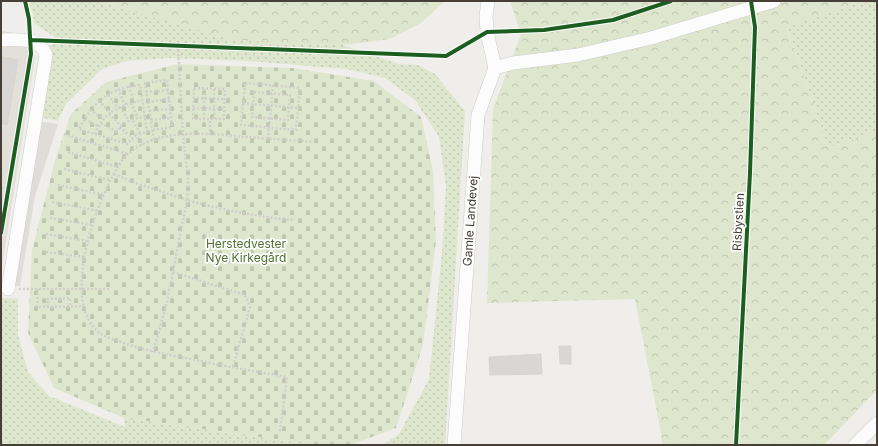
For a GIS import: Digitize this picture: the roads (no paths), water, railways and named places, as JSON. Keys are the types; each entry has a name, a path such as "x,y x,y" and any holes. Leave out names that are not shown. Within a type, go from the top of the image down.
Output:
{"street":[{"path":"488,1 486,16 487,32 495,68 513,63 578,55 651,38 774,1"},
{"path":"1,40 31,40 41,45 46,55 8,288"},
{"name":"Gamle Landevej","path":"454,445 478,115 495,68"},
{"path":"855,445 877,423"}],"park label":[{"name":"Herstedvester Nye Kirkegård","path":"246,250"}]}
